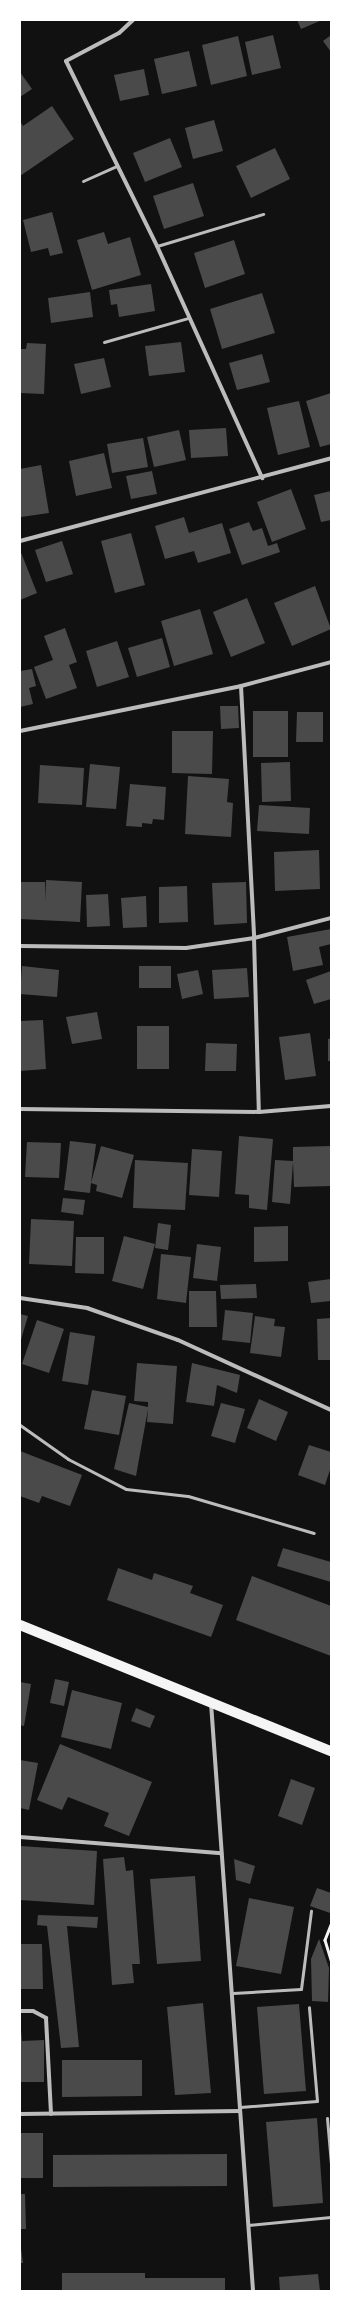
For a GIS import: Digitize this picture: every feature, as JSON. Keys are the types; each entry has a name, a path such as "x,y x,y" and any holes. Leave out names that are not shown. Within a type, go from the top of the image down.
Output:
{"main road":[{"path":"20,1625 331,1751"}],"street":[{"path":"133,20 118,33 66,61 157,246 188,318 262,478"},
{"path":"20,541 262,478 331,458"},
{"path":"20,731 241,686 331,662"},
{"path":"241,686 254,938 258,1112"},
{"path":"20,946 186,948 254,938 331,918"},
{"path":"20,1109 258,1112 331,1106"},
{"path":"20,1298 86,1308 178,1340 331,1410"},
{"path":"211,1702 221,1853 233,1993 253,2291"},
{"path":"20,1837 221,1853"},
{"path":"20,2011 33,2011 46,2018 51,2114"},
{"path":"20,2114 240,2109"}],"lane":[{"path":"83,181 117,166"},
{"path":"157,246 263,214"},
{"path":"104,342 188,318"},
{"path":"20,1425 68,1459 126,1489 188,1496 314,1533"},
{"path":"233,1993 301,1989 311,1912"},
{"path":"240,2109 317,2101 309,2007"},
{"path":"327,2118 331,2164"},
{"path":"248,2225 331,2217"}],"path":[{"path":"331,1925 325,1940 331,1960"}],"building":[{"path":"297,20 322,20 301,29"},
{"path":"273,35 281,68 252,75 245,42"},
{"path":"331,35 331,52 323,41"},
{"path":"238,36 247,76 211,85 202,45"},
{"path":"189,51 197,86 162,94 154,59"},
{"path":"144,69 149,95 120,101 114,75"},
{"path":"20,72 32,89 20,97"},
{"path":"52,106 74,139 20,176 20,121 23,126"},
{"path":"214,120 223,151 193,159 185,128"},
{"path":"170,138 182,167 145,182 133,153"},
{"path":"275,148 290,179 251,198 236,166"},
{"path":"193,183 204,216 164,229 153,196"},
{"path":"52,212 63,253 50,256 48,248 31,252 23,220"},
{"path":"104,232 108,244 130,237 141,275 92,290 77,240"},
{"path":"234,240 245,274 205,288 194,253"},
{"path":"151,284 155,311 119,317 117,304 111,305 109,290"},
{"path":"90,292 93,317 51,323 48,298"},
{"path":"262,293 275,333 222,349 210,309"},
{"path":"181,342 185,372 149,376 145,346"},
{"path":"27,343 46,344 44,394 20,393 20,349 26,349"},
{"path":"262,354 270,382 237,390 229,363"},
{"path":"104,358 111,387 81,394 74,364"},
{"path":"331,393 331,444 320,447 306,401"},
{"path":"299,401 310,447 278,455 267,408"},
{"path":"226,428 228,456 191,458 189,430"},
{"path":"179,430 186,460 154,467 147,437"},
{"path":"143,438 148,467 112,473 107,444"},
{"path":"104,453 112,488 76,496 69,461"},
{"path":"41,465 49,513 21,517 20,469"},
{"path":"152,471 157,494 131,499 126,476"},
{"path":"291,489 306,529 272,542 257,502"},
{"path":"331,491 331,520 321,522 314,495"},
{"path":"184,517 189,533 222,523 231,553 198,563 194,551 165,559 155,526"},
{"path":"249,522 253,531 262,528 268,546 277,543 280,552 242,565 229,529"},
{"path":"131,533 145,585 115,593 101,541"},
{"path":"62,541 73,574 46,582 35,550"},
{"path":"20,550 37,593 20,600"},
{"path":"315,586 331,629 292,646 274,603"},
{"path":"247,598 265,643 231,657 213,612"},
{"path":"200,609 213,654 174,666 161,621"},
{"path":"65,628 77,662 69,665 77,688 46,699 34,667 53,660 44,636"},
{"path":"162,638 170,667 137,677 128,648"},
{"path":"117,641 129,677 97,687 86,651"},
{"path":"32,669 36,686 29,688 33,704 20,707 20,671"},
{"path":"220,706 238,706 239,728 221,729"},
{"path":"253,711 288,711 288,757 253,757"},
{"path":"297,712 323,712 323,742 296,742"},
{"path":"172,731 213,731 212,774 172,773"},
{"path":"290,762 291,801 262,802 261,763"},
{"path":"90,764 120,767 116,809 86,807"},
{"path":"40,765 84,768 82,805 38,803"},
{"path":"188,776 229,779 227,802 233,803 231,837 185,834"},
{"path":"130,784 166,787 164,820 153,819 152,824 142,823 142,827 126,826"},
{"path":"259,805 310,808 309,834 257,831"},
{"path":"319,850 320,889 275,891 274,852"},
{"path":"46,880 82,882 80,922 20,919 20,882 45,882 45,901"},
{"path":"246,882 247,923 214,925 212,883"},
{"path":"187,886 188,922 159,923 159,887"},
{"path":"108,894 110,926 87,927 86,895"},
{"path":"146,896 147,927 123,928 121,898"},
{"path":"331,929 331,944 319,947 323,965 293,971 287,937"},
{"path":"22,966 59,970 57,997 20,994"},
{"path":"139,966 171,966 171,988 139,988"},
{"path":"247,968 249,997 214,999 212,970"},
{"path":"198,970 203,994 182,999 177,974"},
{"path":"331,971 331,999 314,1004 306,980"},
{"path":"97,1012 102,1039 72,1044 66,1017"},
{"path":"43,1020 46,1069 20,1071 20,1021"},
{"path":"137,1026 169,1026 169,1069 137,1069"},
{"path":"310,1033 316,1076 285,1080 279,1037"},
{"path":"331,1038 331,1061 328,1061 328,1039"},
{"path":"206,1043 237,1044 236,1071 205,1071"},
{"path":"239,1136 273,1139 267,1210 249,1208 249,1195 235,1194"},
{"path":"70,1141 96,1144 90,1193 64,1190"},
{"path":"27,1142 61,1143 59,1178 25,1177"},
{"path":"101,1146 134,1155 122,1198 96,1191 97,1185 91,1183"},
{"path":"331,1146 331,1186 294,1187 293,1162 290,1204 272,1202 275,1160 293,1161 293,1147"},
{"path":"192,1149 222,1151 219,1197 189,1195"},
{"path":"135,1160 188,1163 185,1210 133,1208"},
{"path":"63,1198 85,1200 83,1215 61,1212"},
{"path":"31,1219 74,1221 72,1266 29,1264"},
{"path":"158,1223 171,1225 168,1250 155,1248"},
{"path":"288,1226 288,1261 254,1262 254,1227"},
{"path":"124,1236 155,1244 143,1289 112,1281"},
{"path":"76,1237 104,1237 104,1274 75,1273"},
{"path":"197,1244 221,1247 217,1281 193,1278"},
{"path":"161,1254 191,1257 186,1303 157,1299"},
{"path":"331,1279 331,1301 311,1303 308,1282"},
{"path":"256,1284 257,1298 221,1299 220,1285"},
{"path":"189,1291 216,1291 217,1327 189,1327"},
{"path":"225,1310 253,1313 250,1343 222,1340"},
{"path":"20,1314 28,1316 20,1343"},
{"path":"255,1316 275,1319 274,1326 285,1327 281,1357 250,1353"},
{"path":"331,1318 331,1360 318,1360 317,1319"},
{"path":"37,1320 64,1329 49,1373 22,1364"},
{"path":"70,1332 95,1336 88,1385 62,1381"},
{"path":"137,1363 177,1366 173,1424 147,1422 148,1409 136,1476 114,1469 129,1403 148,1407 148,1402 134,1401"},
{"path":"192,1363 240,1375 237,1393 217,1385 214,1406 186,1402"},
{"path":"92,1390 126,1396 119,1435 84,1429"},
{"path":"259,1399 288,1412 276,1441 247,1428"},
{"path":"221,1403 245,1409 235,1443 211,1436"},
{"path":"309,1445 331,1452 331,1467 325,1485 298,1475"},
{"path":"20,1451 82,1475 70,1506 42,1496 39,1503 20,1496"},
{"path":"283,1548 331,1562 331,1582 277,1566"},
{"path":"118,1568 152,1580 154,1573 193,1586 190,1593 223,1605 211,1637 107,1600"},
{"path":"252,1576 331,1606 331,1656 236,1620"},
{"path":"55,1679 69,1682 64,1706 50,1703"},
{"path":"20,1682 31,1684 24,1726 20,1725"},
{"path":"72,1690 122,1703 111,1749 61,1737"},
{"path":"136,1708 155,1716 150,1728 131,1721"},
{"path":"60,1744 152,1782 129,1836 104,1826 109,1813 68,1797 62,1810 37,1800"},
{"path":"20,1760 38,1763 29,1810 20,1808"},
{"path":"291,1779 315,1788 302,1825 278,1816"},
{"path":"20,1846 97,1851 94,1905 20,1900"},
{"path":"124,1857 126,1871 133,1870 140,1964 132,1964 134,1983 112,1985 103,1859"},
{"path":"234,1859 255,1866 250,1884 236,1880"},
{"path":"195,1876 201,1961 157,1964 150,1879"},
{"path":"317,1888 331,1893 330,1913 310,1906"},
{"path":"249,1898 294,1907 281,1974 236,1966"},
{"path":"38,1915 98,1917 97,1928 67,1926 79,2047 61,2048 47,1926 37,1925"},
{"path":"319,1939 329,1968 328,2002 312,2001 311,1959"},
{"path":"20,1944 42,1944 43,1989 20,1989"},
{"path":"203,2003 211,2093 175,2095 167,2007"},
{"path":"299,2004 306,2091 264,2094 257,2007"},
{"path":"20,2019 22,2041 44,2040 44,2082 20,2082"},
{"path":"62,2060 142,2060 142,2096 62,2097"},
{"path":"317,2118 323,2203 273,2207 266,2122"},
{"path":"20,2133 43,2133 43,2178 20,2178"},
{"path":"227,2154 227,2186 53,2187 53,2155"},
{"path":"20,2194 25,2194 26,2229 20,2229"},
{"path":"20,2241 23,2263 20,2263"},
{"path":"62,2273 145,2273 145,2278 225,2278 225,2291 62,2291"},
{"path":"318,2274 320,2291 280,2291 279,2277"}]}
